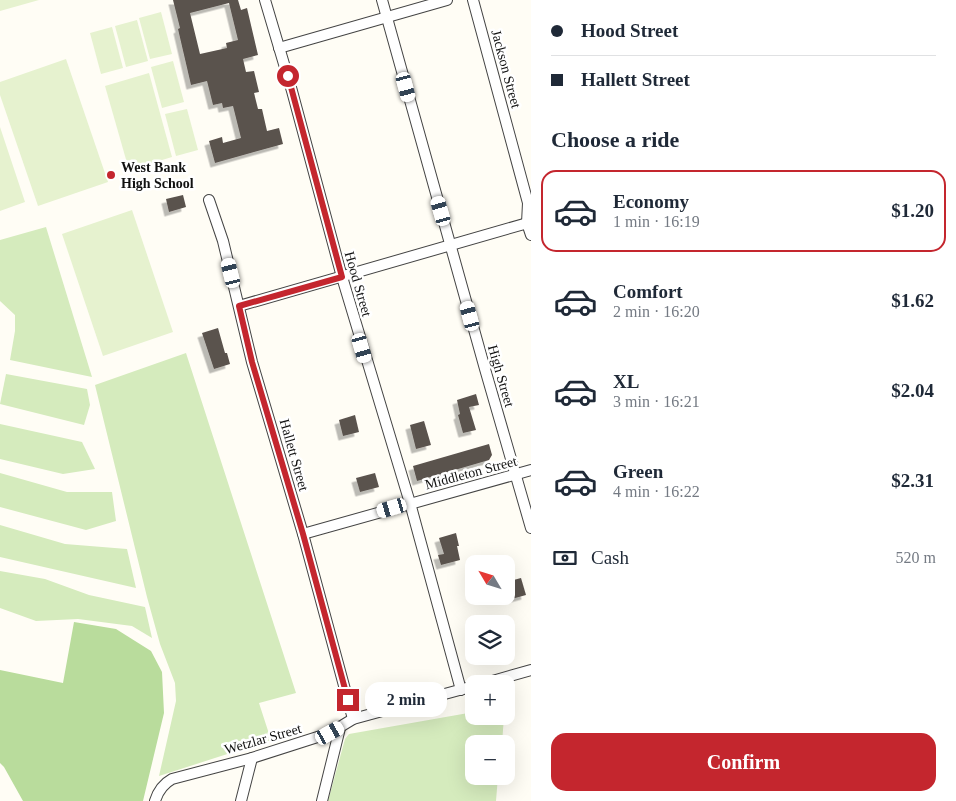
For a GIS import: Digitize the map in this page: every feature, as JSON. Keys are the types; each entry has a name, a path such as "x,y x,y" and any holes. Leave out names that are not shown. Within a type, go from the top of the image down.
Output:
{"street":[{"name":"Hood Street","path":"265,0 342,277 410,503 461,690"},
{"name":"High Street","path":"382,0 531,528"},
{"path":"279,48 447,0"},
{"name":"Jackson Street","path":"473,0 530,205 529,222 531,235"},
{"name":"Hallett Street","path":"209,200 223,241 252,362 303,534 353,719"},
{"path":"239,306 529,222"},
{"name":"Middleton Street","path":"303,534 531,470"},
{"path":"514,675 531,670"},
{"name":"Wetzlar Street","path":"155,801 163,785 172,779 252,758 330,733 353,719 465,689"},
{"path":"322,801 340,728"},
{"path":"241,801 252,758"}],"green space":[{"path":"0,0 39,0 0,11"},
{"path":"161,12 172,54 150,59 139,18"},
{"path":"137,20 148,61 126,67 115,26"},
{"path":"112,27 123,68 101,74 90,33"},
{"path":"66,59 108,182 38,206 0,95 0,82"},
{"path":"173,61 184,102 162,108 151,67"},
{"path":"149,73 172,157 129,170 105,86"},
{"path":"187,109 198,150 176,156 165,114"},
{"path":"0,127 25,202 0,211"},
{"path":"132,210 173,332 103,356 62,234"},
{"path":"46,227 92,377 10,360 15,331 15,315 0,301 0,240"},
{"path":"186,353 296,693 259,703 271,740 159,776 176,701 175,683 160,644 147,597 95,385"},
{"path":"6,374 87,389 90,405 84,425 0,404"},
{"path":"0,424 82,442 95,469 63,474 0,459"},
{"path":"0,473 67,492 112,492 116,521 86,530 0,507"},
{"path":"0,525 65,544 127,549 136,588 0,557"},
{"path":"0,571 45,579 89,595 145,607 152,638 132,626 78,619 36,621 0,608"},
{"path":"74,622 116,629 151,651 162,672 164,713 143,801 23,801 0,763 0,670 63,683"},
{"path":"465,714 465,725 503,725 503,735 465,735 465,785 497,785 496,801 328,801 345,739 349,734"}],"building":[{"path":"173,0 238,0 241,10 247,8 258,55 243,59 246,72 254,71 259,92 254,93 258,109 262,109 267,131 279,128 283,144 215,163 209,141 222,137 223,143 241,138 233,106 223,108 222,103 213,105 207,81 191,85 178,29 180,28","holes":["229,3 238,40 226,43 227,48 200,54 190,13"]},
{"path":"183,195 186,207 169,212 166,199"},
{"path":"218,328 230,364 214,369 202,333"},
{"path":"476,394 479,405 469,407 476,430 463,433 458,415 460,414 457,400"},
{"path":"355,415 359,432 343,436 339,420"},
{"path":"424,421 431,445 416,449 410,425"},
{"path":"489,444 492,455 489,460 417,481 413,466"},
{"path":"375,473 379,487 360,492 356,478"},
{"path":"456,533 460,560 441,565 438,555 444,554 439,538"},
{"path":"521,578 526,595 515,598 515,580"}],"place":[{"name":"West Bank High School","path":"111,175"}],"route":[{"path":"288,76 342,277 239,306 252,362 303,534 348,700"}]}
